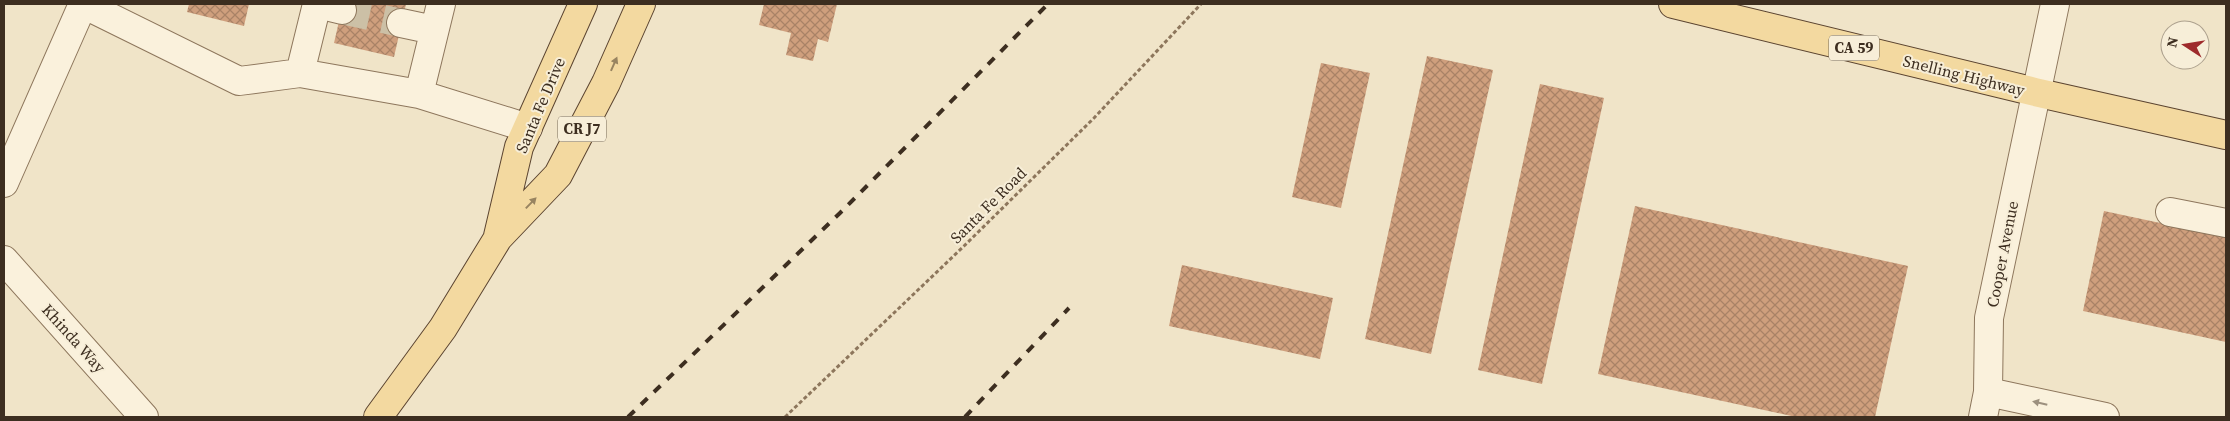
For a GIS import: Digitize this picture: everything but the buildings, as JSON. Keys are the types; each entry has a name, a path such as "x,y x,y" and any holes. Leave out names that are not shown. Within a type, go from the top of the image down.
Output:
{"main road":[{"name":"Santa Fe Drive","path":"498,238 519,147 583,4"},
{"name":"Santa Fe Drive","path":"378,417 442,328 498,238 558,175 606,83 641,4"},
{"name":"Snelling Highway","path":"1673,4 2035,92 2226,135"}],"street":[{"path":"4,183 83,4 239,81 300,73 419,94 528,128"},
{"path":"419,94 441,4"},
{"name":"Cooper Avenue","path":"1985,404 1989,318 2035,92 2056,4"},
{"path":"300,73 325,6"},
{"path":"401,23 434,30"},
{"path":"2170,212 2226,223"},
{"name":"Khinda Way","path":"4,260 144,417"},
{"path":"1985,404 2105,417"}],"path":[{"name":"Santa Fe Road","path":"785,417 964,246 1094,118 1201,4"}],"tunnel":[{"path":"342,10 401,23"}],"railway":[{"path":"628,417 840,213 1048,4"},
{"path":"965,417 1069,308"}]}
